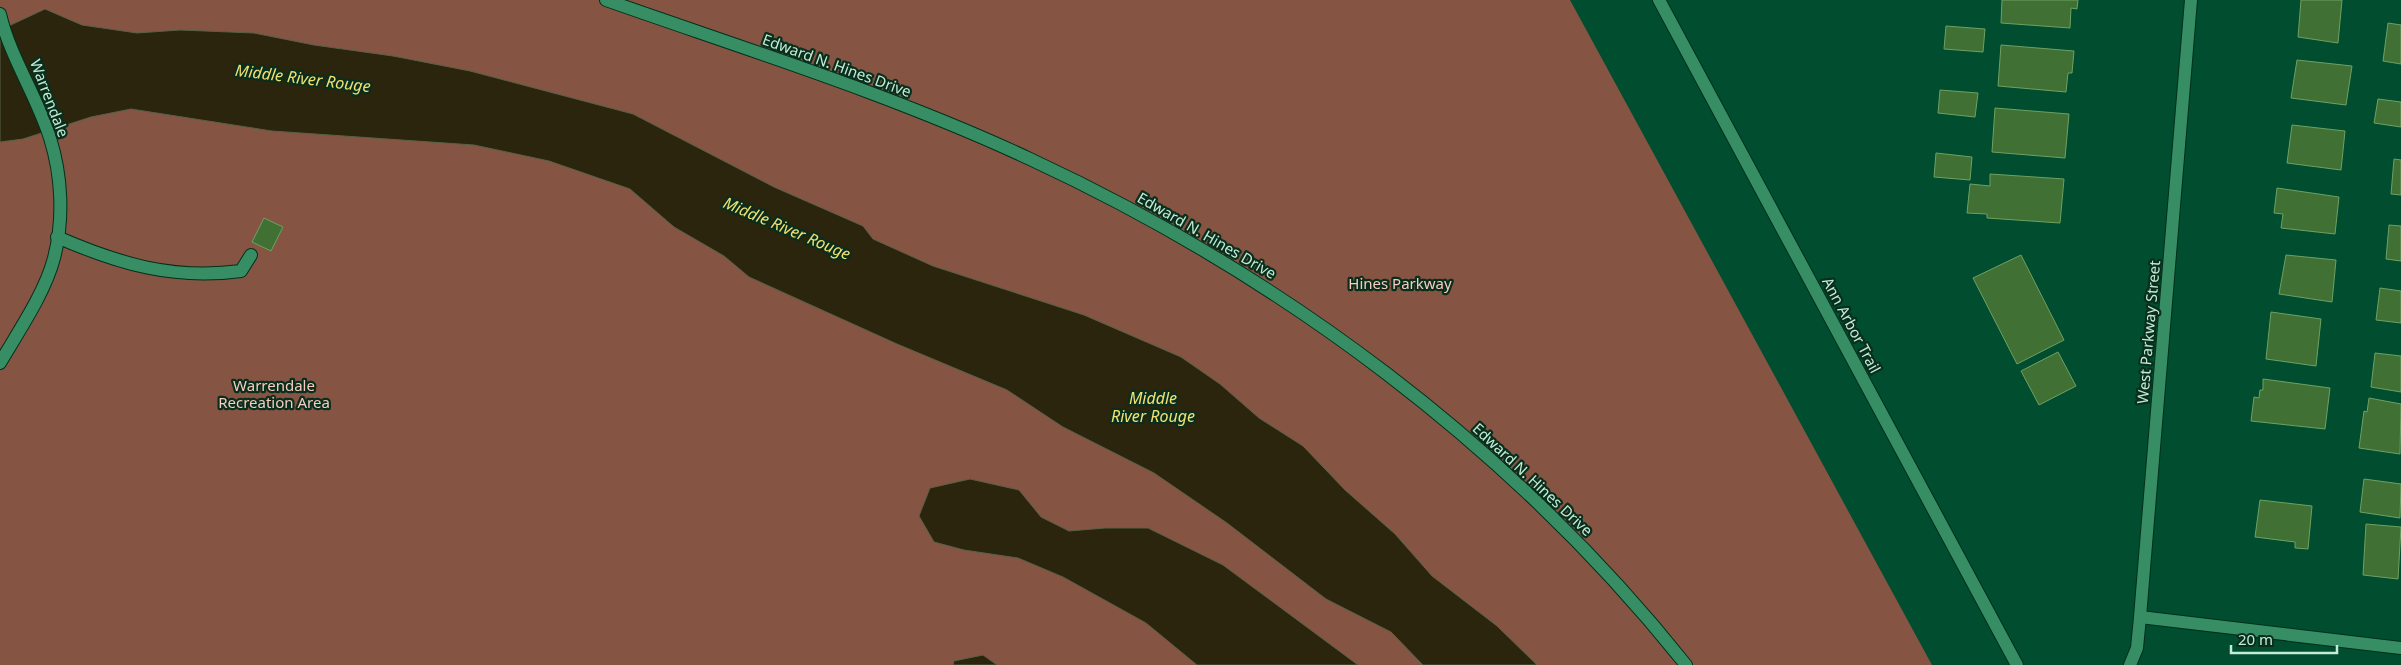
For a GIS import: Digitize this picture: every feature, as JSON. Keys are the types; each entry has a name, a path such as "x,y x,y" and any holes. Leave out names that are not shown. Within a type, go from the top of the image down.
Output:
{"street":[{"name":"Edward N. Hines Drive","path":"606,0 894,102 1028,158 1106,196 1166,229 1274,294 1370,360 1457,429 1519,485 1598,563 1686,665"},
{"name":"Ann Arbor Trail","path":"1659,0 2017,665"},
{"name":"West Parkway Street","path":"2130,665 2137,648 2140,617 2191,0"},
{"name":"Warrendale","path":"0,363 41,290 54,259 60,218 60,185 50,138 1,18"},
{"path":"57,237 101,256 138,267 173,271 219,274 241,271 251,254"},
{"path":"2140,617 2401,648"}],"green space":[{"path":"0,0 1570,0 1932,665 0,665"}],"water":[{"name":"Middle River Rouge","path":"45,9 82,25 137,33 180,30 254,33 314,45 393,56 470,71 633,114 774,187 863,226 873,239 933,266 1084,315 1181,357 1220,384 1259,418 1303,446 1345,490 1395,534 1432,576 1497,626 1537,665 1423,665 1391,632 1326,599 1227,523 1154,473 1063,427 1007,390 897,344 749,277 724,256 674,227 630,189 549,161 474,145 272,131 131,109 91,117 23,139 0,142 0,30"},
{"path":"970,479 1019,490 1041,517 1069,531 1105,528 1148,528 1223,565 1358,665 1197,665 1146,623 1063,577 1018,558 964,550 934,542 919,516 930,488"},
{"path":"983,655 997,665 953,665 954,661"}],"building":[{"path":"2002,0 2078,0 2077,9 2071,8 2070,28 2001,23"},
{"path":"2301,0 2342,0 2338,43 2298,37"},
{"path":"2388,23 2401,25 2401,64 2383,61"},
{"path":"1946,26 1985,29 1983,52 1944,49"},
{"path":"2001,45 2074,51 2072,73 2068,73 2066,92 1998,86"},
{"path":"2297,60 2352,66 2346,105 2291,98"},
{"path":"1940,90 1978,93 1975,117 1938,113"},
{"path":"2378,99 2401,102 2401,127 2374,123"},
{"path":"1995,108 2069,114 2065,158 1992,152"},
{"path":"2292,125 2345,131 2341,170 2287,163"},
{"path":"1936,153 1972,157 1970,180 1934,177"},
{"path":"2394,159 2401,160 2401,195 2391,194"},
{"path":"1990,174 2064,179 2060,223 1987,218 1987,214 1967,213 1970,184 1990,186"},
{"path":"2277,188 2339,197 2335,234 2281,228 2283,214 2274,213"},
{"path":"264,218 283,227 271,251 252,242"},
{"path":"2389,225 2401,226 2401,261 2386,259"},
{"path":"2021,255 2064,340 2017,364 1973,278"},
{"path":"2286,255 2336,260 2332,302 2279,294"},
{"path":"2380,288 2401,291 2401,323 2376,320"},
{"path":"2271,312 2321,319 2316,366 2266,359"},
{"path":"2058,352 2076,386 2039,405 2021,371"},
{"path":"2375,353 2401,356 2401,392 2371,387"},
{"path":"2263,379 2330,388 2325,429 2251,421 2254,397 2259,398 2260,390 2263,390"},
{"path":"2369,398 2401,404 2400,454 2359,448 2364,411 2367,412"},
{"path":"2364,479 2401,484 2400,518 2360,512"},
{"path":"2260,500 2312,506 2308,549 2295,548 2295,542 2255,537"},
{"path":"2366,524 2401,527 2398,579 2363,575"}],"park label":[{"name":"Hines Parkway","path":"1400,283"},
{"name":"Warrendale Recreation Area","path":"274,394"}]}
